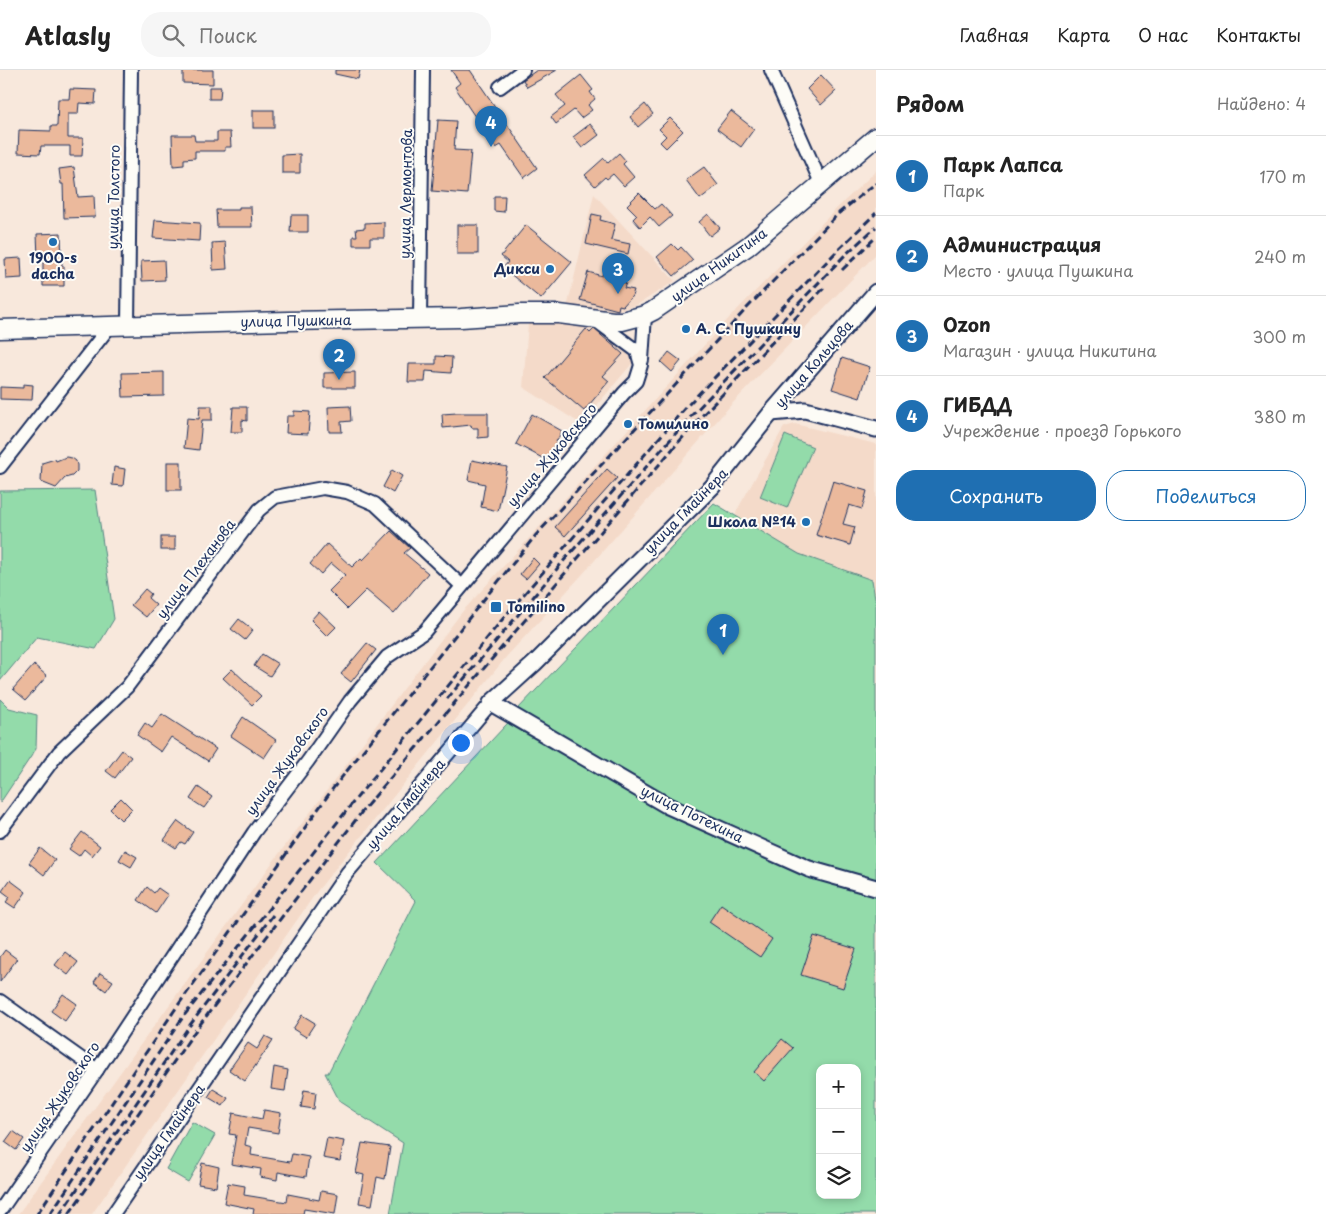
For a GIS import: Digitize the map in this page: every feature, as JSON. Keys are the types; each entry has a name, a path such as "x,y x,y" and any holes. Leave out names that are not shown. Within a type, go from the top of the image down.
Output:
{"main road":[{"name":"улица Никитина","path":"593,318 622,321 645,315 672,299 748,246 876,137"},
{"name":"улица Пушкина","path":"0,329 549,314 593,318"}],"street":[{"name":"улица Толстого","path":"119,325 131,70"},
{"name":"улица Лермонтова","path":"420,318 422,70"},
{"path":"500,87 523,70"},
{"path":"772,70 821,183"},
{"name":"улица Кольцова","path":"771,413 876,292"},
{"name":"улица Жуковского","path":"0,1210 96,1070 254,832 308,761 350,701 387,657 424,632 611,408 636,381 641,365 645,315"},
{"path":"593,318 637,351 641,365"},
{"path":"0,467 119,325"},
{"path":"771,413 805,410 876,429"},
{"name":"улица Гмайнера","path":"113,1214 347,874 492,703 535,663 712,487 771,413"},
{"name":"улица Плеханова","path":"0,831 60,752 127,687 259,510 275,497 323,488 347,492 368,501 374,504 462,586"},
{"name":"улица Потехина","path":"492,703 668,806 808,869 876,888"},
{"path":"0,1001 96,1070"}],"shaded area":[{"path":"876,171 876,254 730,406 581,576 507,656 318,890 92,1214 18,1214 272,863 462,612 730,317"},
{"path":"594,194 675,281 637,305 614,311 567,308"},
{"path":"528,324 592,324 635,360 581,424 523,387"},
{"name":"Школа №14","path":"795,424 876,444 876,620 737,532 736,512 784,427"}],"green space":[{"path":"785,435 813,447 787,508 760,497"},
{"path":"95,490 114,619 96,649 37,637 0,681 0,491"},
{"path":"714,503 799,554 872,580 876,599 876,1214 390,1214 403,1143 340,1102 325,1073 328,1073 416,901 377,863 519,711 517,710"},
{"path":"0,699 9,708 37,715 36,749 0,803"},
{"path":"192,1122 215,1135 188,1182 166,1169"}],"building":[{"path":"183,70 213,70 213,84 183,83"},
{"path":"335,70 360,70 358,79 335,74"},
{"path":"451,70 470,70 537,168 524,178 501,145 496,148 455,87 460,83"},
{"path":"537,70 557,70 527,87 523,80"},
{"path":"581,75 593,90 590,92 595,99 588,105 592,110 581,118 574,110 556,124 551,117 565,106 556,95"},
{"path":"821,75 836,91 821,105 807,89"},
{"path":"209,87 221,87 220,99 209,99"},
{"path":"70,89 96,90 95,104 79,103 78,114 68,114 68,138 83,138 82,156 70,156 70,146 41,146 40,154 18,153 19,130 51,131 51,126 57,126 58,99 69,99"},
{"path":"645,104 653,114 638,127 630,117"},
{"path":"253,110 274,110 274,128 253,128"},
{"path":"731,111 754,129 741,147 717,129"},
{"path":"670,118 683,131 666,148 660,142 666,136 659,129"},
{"path":"438,120 456,121 454,150 471,151 467,194 432,191"},
{"path":"590,124 599,135 582,148 573,137"},
{"path":"217,132 230,132 231,147 225,147 225,151 195,151 195,158 184,159 184,165 173,166 172,135 194,135 195,141 217,141"},
{"path":"619,153 626,161 623,164 634,177 624,186 613,174 607,179 605,177 595,186 585,175 604,158 608,163"},
{"path":"300,154 300,173 282,173 282,155"},
{"path":"74,167 78,197 94,196 95,217 64,218 63,184 61,184 59,169"},
{"path":"704,167 718,185 700,199 686,180"},
{"path":"639,193 655,209 661,204 672,216 659,227 650,217 640,227 633,219 637,215 627,205"},
{"path":"494,196 505,196 504,212 494,211"},
{"path":"239,207 251,207 252,227 217,227 216,210 239,210"},
{"path":"592,214 601,216 600,220 615,224 611,240 630,244 628,254 586,244"},
{"path":"708,214 720,228 710,236 699,222"},
{"path":"291,215 308,215 308,232 290,232"},
{"path":"155,220 200,223 199,241 153,238"},
{"path":"384,222 384,238 370,238 370,245 353,245 353,236 357,236 356,229 365,228 365,223"},
{"path":"457,225 478,225 478,254 457,254"},
{"path":"526,225 572,262 541,299 503,268 508,262 501,256"},
{"path":"61,233 64,286 43,286 43,257 38,257 37,234"},
{"path":"225,242 227,269 213,270 212,243"},
{"path":"672,244 678,250 681,247 693,260 674,276 657,257"},
{"path":"21,258 22,278 6,279 5,259"},
{"path":"164,260 165,280 142,281 141,261"},
{"path":"588,272 602,276 603,272 612,274 611,279 626,283 624,288 634,290 632,296 623,306 619,305 618,310 580,300"},
{"path":"586,329 590,333 594,329 623,354 603,376 609,381 584,411 545,378"},
{"path":"669,352 681,361 672,372 661,362"},
{"path":"436,356 452,357 451,373 426,371 425,382 408,382 409,364 436,364"},
{"path":"842,358 870,367 860,398 832,389"},
{"path":"164,372 164,396 123,397 122,373"},
{"path":"355,372 355,388 324,388 324,373"},
{"path":"23,384 33,385 32,400 0,399 0,387 23,388"},
{"path":"200,406 212,406 212,420 202,420 199,450 184,448 187,418 199,419"},
{"path":"350,406 351,421 341,422 342,432 329,432 328,407"},
{"path":"233,407 247,407 247,421 242,420 242,432 231,432"},
{"path":"294,411 310,412 308,434 286,433 287,416 294,416"},
{"path":"488,413 488,437 478,438 478,428 472,428 471,425 443,428 442,414"},
{"path":"532,414 562,431 546,460 516,444"},
{"path":"66,457 76,461 77,471 72,476 65,478 56,488 41,482 42,463"},
{"path":"472,460 507,467 498,511 481,507 485,484 468,480"},
{"path":"167,462 181,462 181,490 167,490"},
{"path":"114,467 125,469 123,486 112,485"},
{"path":"607,469 617,478 565,536 555,527"},
{"path":"392,470 402,476 393,493 383,487"},
{"path":"833,481 867,491 862,509 849,505 843,524 855,527 850,545 816,535"},
{"path":"391,531 410,548 404,553 428,573 394,614 366,590 347,609 329,591 345,575 331,563 321,574 310,564 327,544 352,567 361,558 363,560"},
{"path":"161,537 175,537 175,550 161,550"},
{"path":"533,558 539,564 526,579 520,574"},
{"path":"145,589 151,594 148,598 156,605 146,617 131,605"},
{"path":"319,611 336,627 327,636 311,620"},
{"path":"239,619 253,630 245,640 231,629"},
{"path":"367,643 376,650 351,682 341,674"},
{"path":"262,654 278,664 270,676 254,666"},
{"path":"34,665 47,676 26,700 13,689"},
{"path":"232,669 261,696 252,705 223,678"},
{"path":"162,714 216,749 208,761 171,737 161,752 137,735 145,723 152,728"},
{"path":"243,717 276,740 264,758 231,736"},
{"path":"122,750 131,757 115,778 106,771"},
{"path":"198,787 212,797 204,808 190,799"},
{"path":"121,798 132,809 121,820 110,809"},
{"path":"178,821 193,832 185,844 181,842 176,848 164,840"},
{"path":"82,832 100,846 92,856 84,849 79,856 69,849"},
{"path":"40,848 55,860 44,875 29,863"},
{"path":"125,850 137,857 131,867 119,860"},
{"path":"10,880 26,892 15,908 6,902 10,897 2,891"},
{"path":"147,887 154,893 158,888 168,895 156,913 138,900"},
{"path":"721,904 772,939 760,957 709,922"},
{"path":"814,936 856,949 843,988 801,975"},
{"path":"5,950 17,959 0,982 0,957"},
{"path":"65,952 78,962 68,975 55,965"},
{"path":"100,973 113,981 106,991 94,982"},
{"path":"63,994 77,1004 65,1021 51,1011"},
{"path":"302,1015 315,1023 306,1037 293,1029"},
{"path":"265,1036 273,1040 245,1081 229,1070 248,1043 257,1049"},
{"path":"782,1039 793,1048 764,1081 754,1072"},
{"path":"274,1067 288,1070 285,1091 271,1089"},
{"path":"213,1089 228,1098 223,1106 208,1097"},
{"path":"304,1090 316,1092 314,1109 301,1107"},
{"path":"264,1110 281,1113 278,1133 248,1128 245,1145 252,1147 251,1155 290,1162 292,1154 309,1157 306,1177 278,1172 277,1180 260,1177 261,1169 231,1164 236,1135 229,1134 233,1113 262,1119"},
{"path":"13,1131 24,1139 16,1150 5,1142"},
{"path":"327,1138 344,1141 340,1161 323,1158"},
{"path":"362,1143 390,1147 385,1179 377,1177 372,1205 359,1203 364,1175 356,1173"},
{"path":"202,1163 219,1167 216,1187 198,1184"},
{"path":"228,1183 245,1186 244,1195 287,1202 288,1194 319,1200 321,1191 338,1194 335,1214 304,1209 303,1214 253,1214 254,1209 224,1203"}],"railway":[{"path":"37,1214 174,1011 334,787 536,535 749,306 839,213 876,183"},
{"path":"50,1214 183,1017 355,800 506,615 685,408 876,213"},
{"path":"447,699 567,557 692,415 845,255 876,227"},
{"path":"842,270 876,237"},
{"path":"69,1214 195,1031 364,809 697,421 824,288"},
{"path":"60,1214 190,1025 273,915"}],"place":[{"name":"ГИБДД","path":"491,147"},
{"name":"1900-s dacha","path":"53,242"},
{"name":"Дикси","path":"550,269"},
{"name":"Ozon","path":"618,294"},
{"name":"А. С. Пушкину","path":"686,329"},
{"name":"Администрация","path":"339,380"},
{"name":"Томилино","path":"628,424"},
{"name":"Школа №14","path":"806,522"},
{"name":"Tomilino","path":"496,607"},
{"name":"Парк Лапса","path":"723,655"}]}
